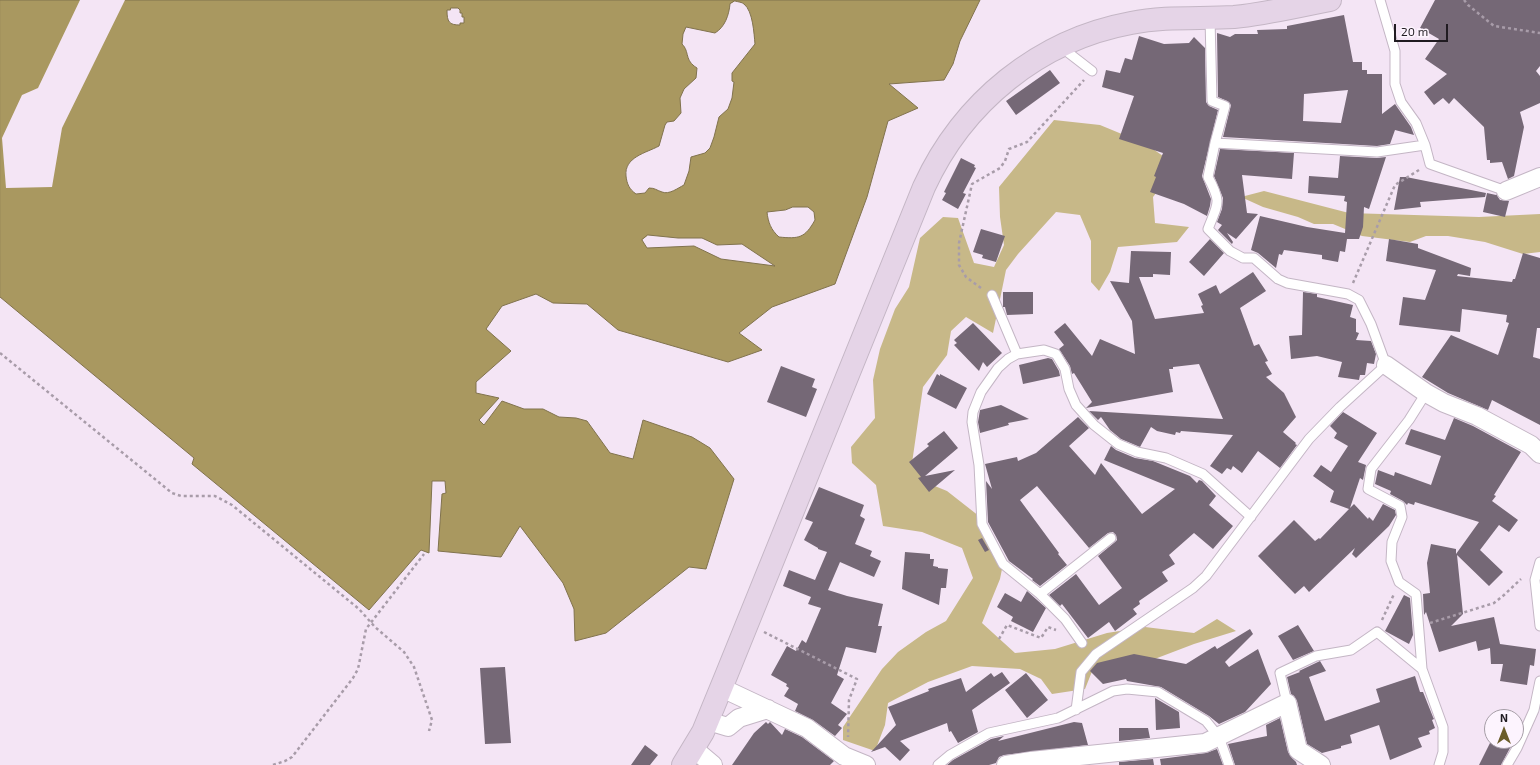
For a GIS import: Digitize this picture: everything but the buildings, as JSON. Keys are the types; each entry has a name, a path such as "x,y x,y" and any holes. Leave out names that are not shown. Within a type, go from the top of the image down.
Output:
{"street":[{"path":"713,765 688,757 708,721 722,688 924,187 939,156 966,118 1020,69 1060,46 1101,29 1148,20 1235,17 1330,0"},
{"path":"1506,192 1540,177"},
{"path":"1386,365 1426,393 1444,403 1477,416 1531,445 1540,454"},
{"path":"722,688 807,728 844,756 866,765"},
{"path":"1006,765 1031,760 1205,743 1287,703 1298,750 1320,765"},
{"path":"708,721 728,727 738,718 768,709"}],"lane":[{"path":"1380,0 1395,51 1395,84 1401,102 1416,123 1425,145 1430,164 1506,192"},
{"path":"1076,710 1081,672 1096,654 1193,588 1206,576 1310,439 1340,407 1386,365 1371,324 1359,300 1348,294 1278,279 1254,258 1243,258 1230,251 1208,229 1218,202 1217,193 1208,177 1214,143 1225,106 1212,101 1210,18"},
{"path":"1060,46 1092,70"},
{"path":"1214,143 1378,152 1425,145"},
{"path":"992,295 1017,354"},
{"path":"1082,643 1065,619 1040,594 1002,564 982,524 979,465 972,422 973,412 981,392 998,368 1008,359 1017,354 1044,350 1056,354 1065,369 1069,389 1076,405 1094,425 1118,444 1137,452 1166,458 1203,474 1251,517"},
{"path":"1426,393 1409,420 1371,469 1368,489 1400,506 1402,517 1392,542 1391,561 1399,582 1416,594 1422,669 1443,727 1443,752 1439,765"},
{"path":"1040,594 1112,538"},
{"path":"1540,562 1535,580 1540,626"},
{"path":"1287,703 1280,674 1316,656 1351,650 1377,632 1422,669"},
{"path":"1507,765 1517,748 1534,710 1540,681"},
{"path":"938,765 950,754 989,733 1058,718 1113,692 1126,689 1158,692 1206,721 1220,736 1229,765"}],"path":[{"path":"1464,0 1494,26 1540,34"},
{"path":"992,295 966,277 959,265 959,243 972,184 1000,168 1005,161 1009,149 1027,142 1092,70"},
{"path":"1348,294 1395,185 1430,164"},
{"path":"0,353 172,492 181,496 215,496 232,505 359,609 404,652 414,667 420,680 432,720 429,730"},
{"path":"273,765 292,757 354,678 358,669 366,629 424,554"},
{"path":"1418,627 1494,603 1525,575"},
{"path":"1377,632 1399,582"},
{"path":"748,623 857,680 849,700 848,739 844,756"},
{"path":"999,639 1008,625 1041,638 1048,627 1082,643"}],"shaded area":[{"path":"0,0 980,0 960,41 953,64 944,80 889,84 918,108 888,121 867,197 835,284 772,307 739,333 762,350 728,362 618,330 587,304 553,303 536,294 502,306 486,329 511,351 476,382 476,393 499,398 479,420 484,425 502,401 524,409 543,409 559,417 576,418 587,421 610,453 633,459 643,420 692,437 710,448 734,479 706,569 689,567 606,633 575,641 574,609 563,583 520,526 501,557 438,551 442,494 446,493 445,481 432,481 429,553 421,550 369,610 192,464 194,458 0,297","holes":["735,1 743,3 747,7 752,23 755,44 732,73 732,81 734,82 732,98 728,109 719,117 710,148 705,153 691,157 689,171 684,185 668,193 649,188 645,193 636,194 630,188 627,181 626,170 628,164 637,156 659,146 665,125 667,122 674,121 681,113 680,98 684,89 696,78 697,68 690,62 686,50 682,44 683,34 686,27 715,33 726,20 730,4","451,8 458,8 460,13 462,13 462,17 464,17 464,23 456,25 449,22 447,10 450,10","793,207 808,207 814,212 815,220 808,231 801,236 792,238 779,237 770,226 767,212 785,210","648,235 678,238 702,238 717,245 742,244 775,266 721,259 694,246 647,248 642,240"]},
{"path":"1054,120 1100,125 1146,144 1177,166 1153,197 1155,223 1189,227 1177,242 1118,247 1110,272 1099,291 1091,282 1091,241 1080,215 1056,212 1018,254 1006,270 993,333 966,317 951,331 947,355 923,387 912,463 925,482 947,491 984,520 986,543 1004,559 1000,579 982,623 1015,653 1055,649 1107,633 1145,627 1194,633 1217,619 1236,631 1194,644 1152,660 1093,669 1085,689 1052,694 1041,679 1020,669 972,666 928,682 888,703 885,725 875,751 843,740 843,727 882,669 898,652 926,632 946,621 973,578 962,548 922,532 883,526 876,485 852,463 851,447 875,418 873,380 880,349 895,309 909,287 920,238 943,217 958,218 974,263 994,267 1004,245 1000,217 999,187"},
{"path":"1264,191 1349,213 1479,217 1540,214 1540,252 1523,254 1485,242 1448,236 1426,236 1410,242 1362,236 1333,224 1314,224 1298,217 1263,207 1241,197"}],"pier":[{"path":"80,0 125,0 62,128 52,187 6,188 2,138 22,95 38,88"}]}
